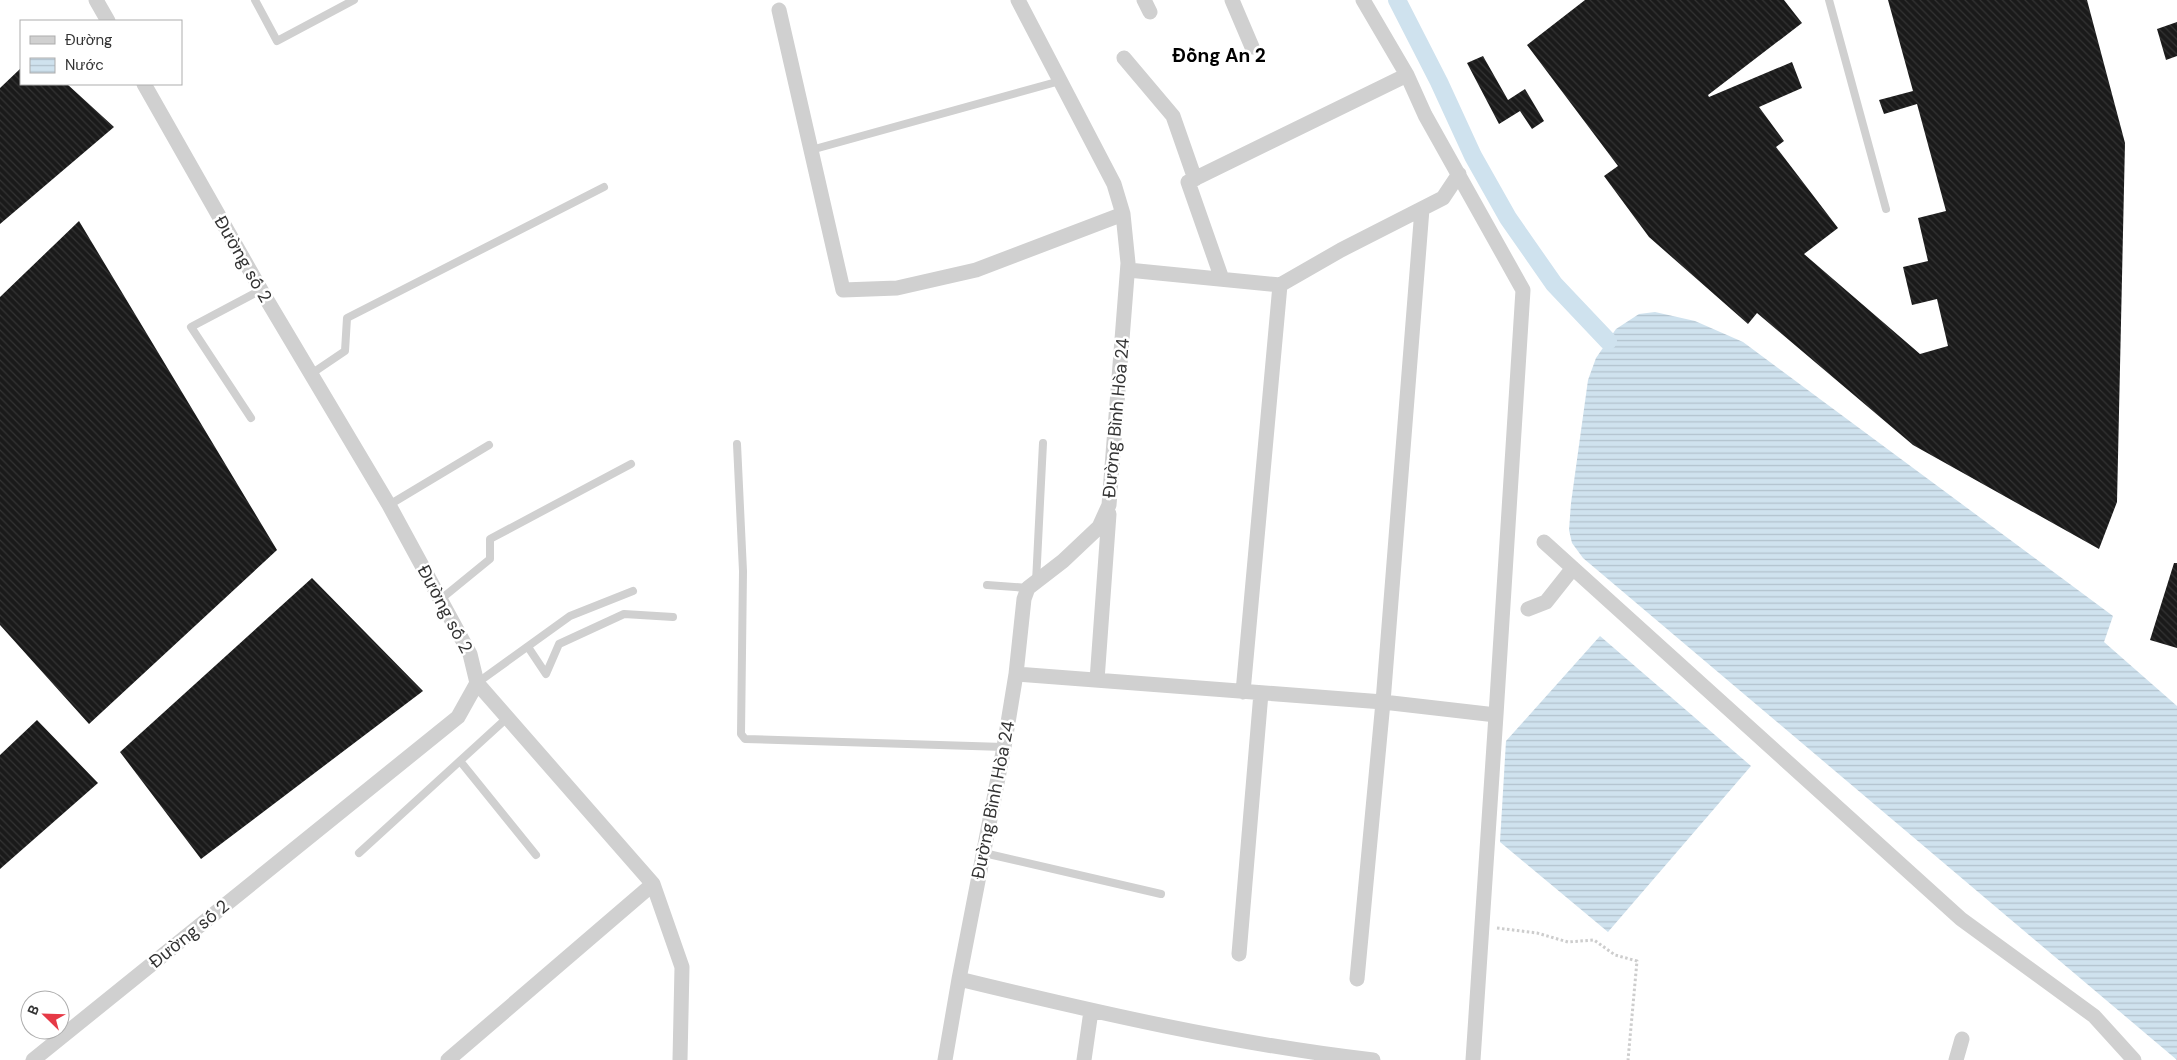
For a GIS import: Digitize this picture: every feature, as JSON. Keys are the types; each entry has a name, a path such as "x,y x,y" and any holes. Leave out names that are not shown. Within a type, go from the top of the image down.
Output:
{"street":[{"path":"96,0 107,20"},
{"name":"Đường Bình Hòa 24","path":"945,1060 1004,747 1016,674 1022,611 1032,586 1099,527 1109,505 1128,270 1123,214 1114,184 1018,0"},
{"path":"1232,0 1252,47"},
{"path":"1363,0 1407,75 1426,115 1523,290 1484,927 1473,1060"},
{"path":"778,10 843,290 897,288 976,270 1123,214"},
{"path":"1124,58 1173,116 1195,179"},
{"path":"1222,279 1188,182 1407,75"},
{"name":"Đường số 2","path":"33,1060 458,717 477,683 470,654 389,505 261,290 145,85"},
{"path":"1128,270 1280,285 1341,250 1443,198 1459,174"},
{"path":"1356,979 1383,702 1422,209"},
{"path":"1243,692 1280,285"},
{"path":"1097,680 1109,505"},
{"path":"1544,542 1961,919 2094,1016 2134,1060"},
{"path":"1528,609 1546,602 1573,568"},
{"path":"1016,674 1383,702 1496,715"},
{"path":"477,683 653,884 682,967 680,1060"},
{"path":"1239,954 1261,693"},
{"path":"451,1059 653,884"},
{"path":"959,979 1091,1011 1309,1056 1373,1060"},
{"path":"1084,1060 1091,1011"},
{"path":"1956,1060 1962,1039"}],"lane":[{"path":"255,0 277,41 354,0"},
{"path":"1829,0 1886,209"},
{"path":"811,150 1060,81"},
{"path":"311,374 345,351 347,318 604,187"},
{"path":"251,418 191,328 261,290"},
{"path":"987,585 1032,586 1043,443"},
{"path":"737,444 743,571 742,737 745,739 1004,747"},
{"path":"389,505 490,445"},
{"path":"441,599 490,559 490,539 631,464"},
{"path":"477,683 570,616 633,591"},
{"path":"528,647 546,674 559,644 624,614 673,617"},
{"path":"359,853 507,718"},
{"path":"460,761 536,855"},
{"path":"984,853 1161,894"}],"path":[{"path":"1484,927 1538,933 1568,942 1594,940 1615,955 1637,961 1628,1060"}],"water":[{"path":"1655,312 1695,321 1743,342 2113,616 2104,642 2177,706 2177,1060 1583,558 1572,543 1569,530 1571,503 1588,380 1596,358 1616,329 1639,314"},
{"path":"1600,636 1751,766 1608,932 1500,842 1506,741"}],"building":[{"path":"1585,0 1784,0 1802,23 1708,95 1709,97 1792,62 1802,88 1759,107 1784,141 1776,147 1838,228 1804,254 1920,354 1948,346 1937,299 1912,305 1903,267 1928,261 1918,218 1946,211 1917,104 1884,114 1879,100 1913,91 1888,0 2087,0 2125,143 2117,502 2099,549 1913,445 1757,313 1748,324 1649,237 1604,176 1618,166 1527,45"},
{"path":"2177,22 2177,56 2166,60 2157,29"},
{"path":"1483,56 1508,100 1525,89 1544,121 1532,129 1520,111 1499,124 1467,63"},
{"path":"20,69 20,85 68,85 114,127 0,224 0,88"},
{"path":"79,221 277,550 89,724 0,625 0,297"},
{"path":"2174,563 2177,563 2177,648 2150,640"},
{"path":"312,578 423,691 201,859 120,752"},
{"path":"37,720 98,783 0,869 0,755"}],"waterway":[{"path":"1397,0 1439,82 1473,156 1508,218 1554,284 1608,341"}],"district":[{"name":"Đồng An 2","path":"1219,55"}]}
